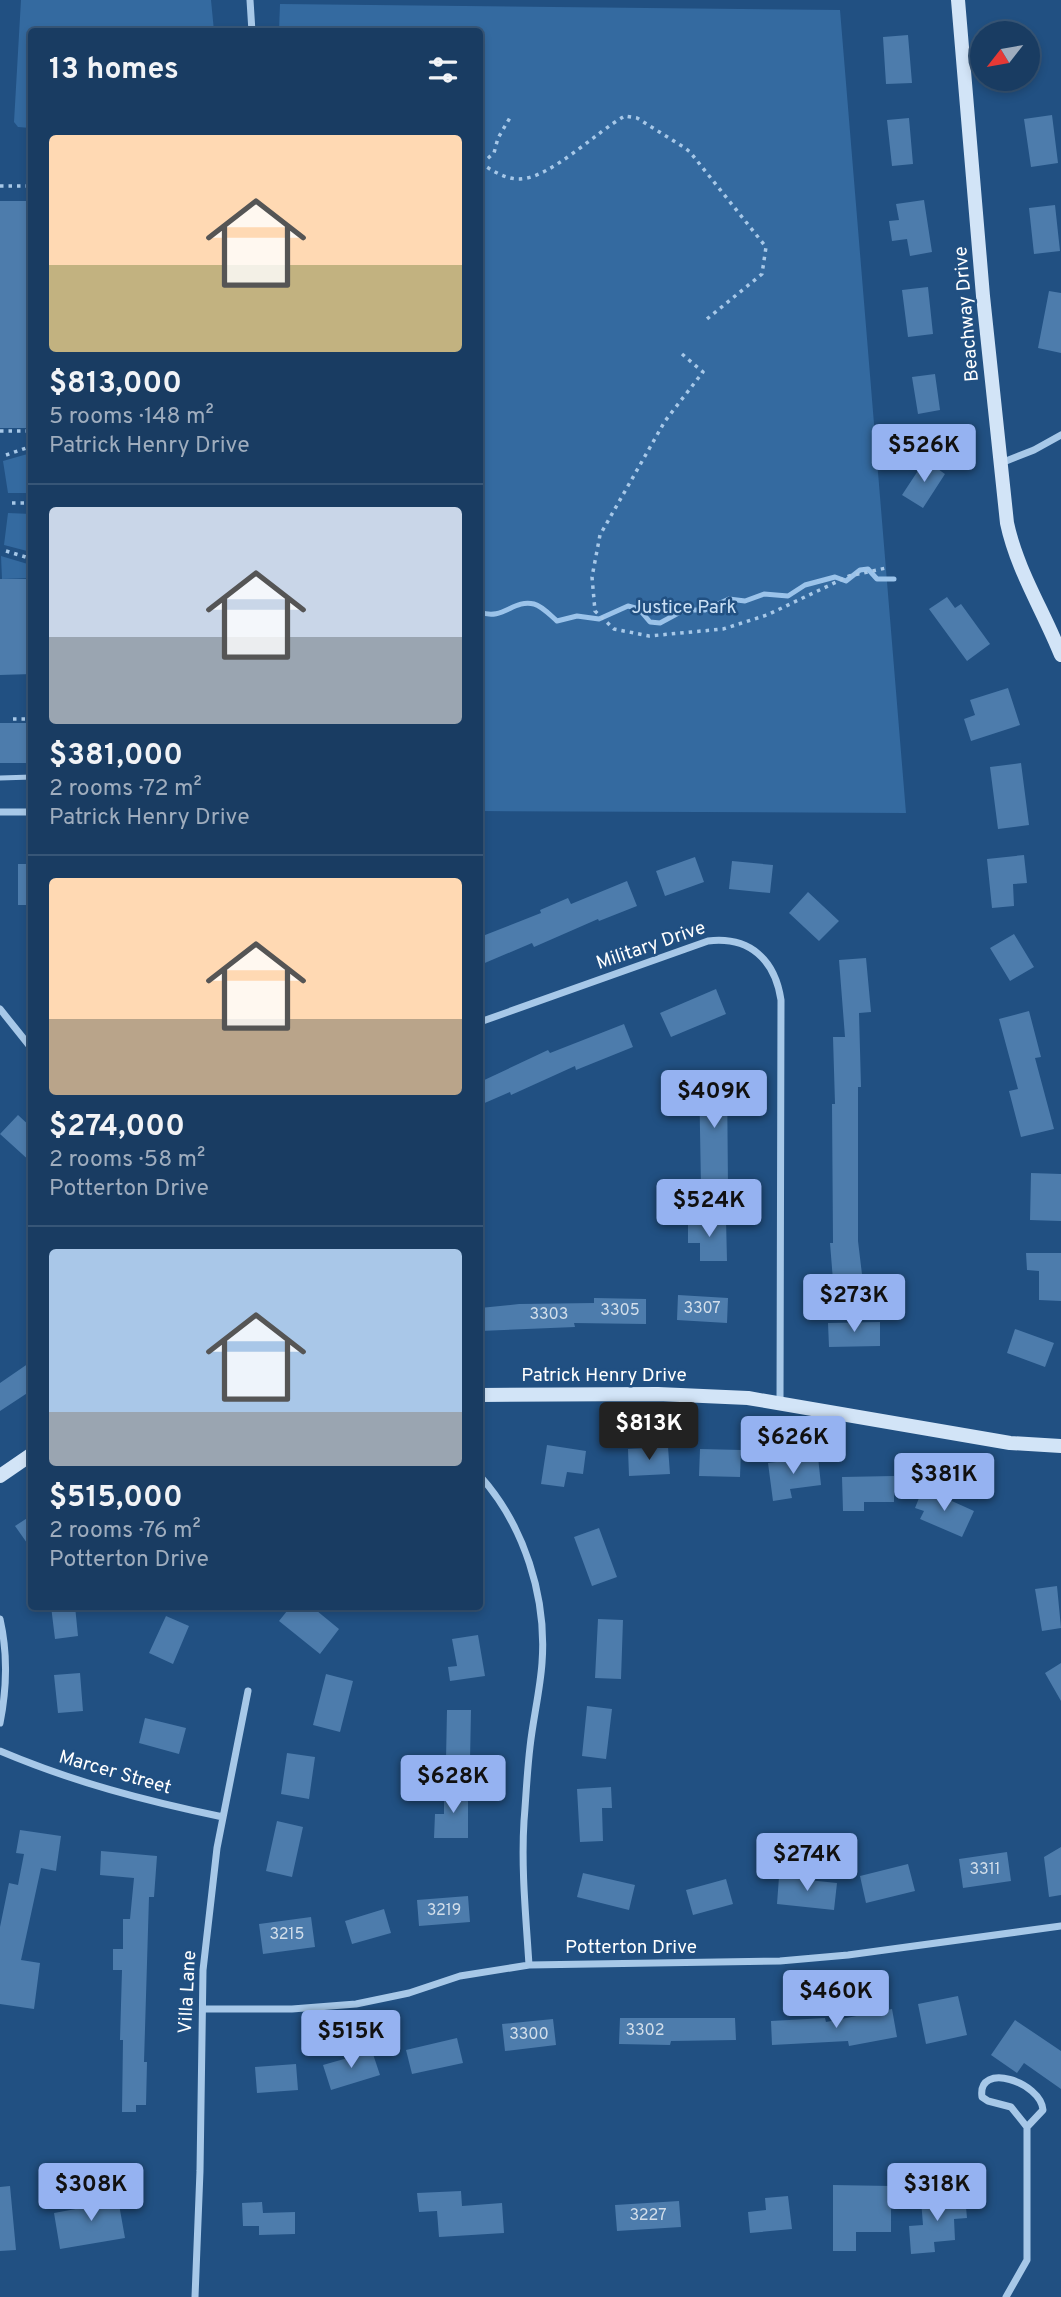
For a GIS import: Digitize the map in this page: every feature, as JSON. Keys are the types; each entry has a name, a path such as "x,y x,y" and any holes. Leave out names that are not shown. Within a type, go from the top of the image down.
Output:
{"street":[{"path":"250,0 252,28"},
{"name":"Beachway Drive","path":"958,0 1007,523 1012,547 1023,576 1061,655"},
{"path":"1000,463 1034,450 1061,435"},
{"path":"0,813 28,812"},
{"name":"Military Drive","path":"483,1021 708,940 736,941 749,947 766,962 779,985 781,1000 779,1402"},
{"path":"0,1009 28,1044"},
{"name":"Patrick Henry Drive","path":"483,1395 659,1394 748,1398 998,1441 1061,1446"},
{"path":"0,1476 28,1457"},
{"path":"483,1480 508,1514 519,1536 537,1590 542,1626 542,1662 530,1747 524,1825 529,1965"},
{"path":"0,1619 5,1638 7,1667 0,1723"},
{"name":"Villa Lane","path":"195,2297 203,1970 212,1880 248,1691"},
{"name":"Marcer Street","path":"0,1751 84,1783 149,1802 223,1816"},
{"name":"Potterton Drive","path":"203,2009 292,2009 356,2004 409,1993 460,1976 529,1965 780,1961 848,1955 1061,1926"},
{"path":"1006,2297 1027,2260 1027,2127 1011,2107 988,2101 982,2096 981,2089 985,2083 1002,2077 1035,2093 1042,2101 1043,2110 1027,2127"}],"lane":[{"path":"0,778 28,777"}],"path":[{"path":"483,161 494,153 498,138 511,116"},
{"path":"483,164 510,178 522,179 540,173 625,116 637,118 691,152 766,247 762,274 707,319"},
{"path":"0,186 28,186"},
{"path":"681,354 703,372 666,421 600,535 592,577 595,611 614,629 649,636 723,629 767,615 849,576 886,568"},
{"path":"0,431 28,431"},
{"path":"6,455 28,447"},
{"path":"12,503 28,503"},
{"path":"6,551 28,558"},
{"path":"13,719 28,719"}],"green space":[{"path":"21,0 211,0 214,28 28,28 28,128 18,127 14,122"},
{"name":"Justice Park","path":"280,4 840,10 906,813 483,811 483,28 279,28"},
{"path":"28,454 28,493 8,493 3,461"},
{"path":"8,513 28,514 28,551 4,545"},
{"path":"1,556 28,564 28,578 2,579"}],"building":[{"path":"908,35 912,83 886,84 883,37"},
{"path":"1052,115 1058,163 1031,167 1024,119"},
{"path":"909,118 913,164 892,166 887,120"},
{"path":"924,200 932,252 910,256 907,239 892,241 889,221 899,220 896,204"},
{"path":"0,201 28,201 28,428 0,428"},
{"path":"1055,205 1060,251 1034,254 1029,208"},
{"path":"928,287 933,334 908,337 902,290"},
{"path":"1049,291 1061,293 1061,353 1038,348"},
{"path":"935,374 940,410 918,414 912,377"},
{"path":"925,460 945,474 923,508 902,495"},
{"path":"0,579 28,579 28,674 0,675"},
{"path":"947,597 955,608 961,604 990,644 967,661 929,609"},
{"path":"1008,688 1020,725 971,741 964,719 975,715 970,700"},
{"path":"0,723 28,723 28,763 0,763"},
{"path":"1021,763 1029,825 998,829 990,767"},
{"path":"1024,855 1027,883 1013,884 1014,906 992,908 987,859"},
{"path":"695,857 704,882 665,896 656,871"},
{"path":"732,861 773,865 770,893 729,889"},
{"path":"18,864 28,864 28,905 18,905"},
{"path":"627,881 637,906 599,921 598,919 534,947 532,943 483,964 483,936 541,913 540,910 568,898 571,904"},
{"path":"808,892 839,921 819,941 789,913"},
{"path":"1014,934 1034,967 1010,981 990,948"},
{"path":"866,958 871,1012 859,1013 861,1087 858,1087 858,1241 864,1291 834,1293 830,1243 833,1243 833,1037 845,1037 839,960"},
{"path":"716,989 726,1014 671,1037 660,1013"},
{"path":"1029,1011 1041,1057 1035,1058 1054,1129 1021,1137 1009,1091 1018,1089 999,1019"},
{"path":"624,1024 633,1047 576,1070 575,1066 511,1095 510,1092 483,1104 483,1081 548,1050 550,1053"},
{"path":"727,1073 728,1188 701,1187 699,1074"},
{"path":"18,1115 28,1124 28,1159 0,1134"},
{"path":"1031,1173 1061,1174 1061,1221 1030,1220"},
{"path":"726,1219 727,1261 700,1261 700,1243 688,1243 688,1220"},
{"path":"1026,1253 1061,1253 1061,1301 1039,1300 1039,1271 1027,1270"},
{"path":"678,1295 728,1298 727,1323 677,1320"},
{"path":"594,1298 646,1299 646,1324 574,1323 575,1327 483,1331 483,1308 519,1304 594,1303"},
{"path":"880,1322 880,1346 829,1347 828,1323"},
{"path":"1015,1329 1054,1343 1045,1367 1007,1353"},
{"path":"28,1364 28,1393 0,1411 0,1383"},
{"path":"547,1445 586,1451 583,1474 567,1472 564,1487 541,1484"},
{"path":"668,1447 670,1474 629,1476 628,1449"},
{"path":"700,1449 741,1450 740,1477 699,1476"},
{"path":"818,1457 821,1485 790,1489 792,1498 773,1501 768,1463"},
{"path":"894,1476 894,1502 864,1502 864,1511 843,1511 842,1477"},
{"path":"923,1488 974,1511 962,1537 920,1519 924,1511 915,1508"},
{"path":"28,1518 28,1544 15,1526"},
{"path":"599,1528 617,1577 592,1586 574,1537"},
{"path":"1057,1586 1061,1628 1042,1631 1035,1589"},
{"path":"51,1610 75,1610 78,1636 55,1639"},
{"path":"288,1610 316,1610 339,1629 320,1654 279,1621"},
{"path":"166,1616 189,1626 173,1664 149,1653"},
{"path":"598,1619 623,1620 621,1679 595,1678"},
{"path":"478,1635 485,1676 450,1681 448,1667 457,1666 452,1639"},
{"path":"1061,1663 1061,1701 1045,1673"},
{"path":"80,1673 83,1711 58,1713 54,1675"},
{"path":"326,1674 353,1681 340,1732 313,1725"},
{"path":"587,1706 612,1709 606,1759 582,1756"},
{"path":"447,1710 471,1710 470,1761 446,1760"},
{"path":"145,1718 186,1728 179,1754 139,1743"},
{"path":"287,1753 315,1757 309,1799 281,1794"},
{"path":"611,1787 612,1808 602,1808 603,1841 580,1842 577,1789"},
{"path":"444,1788 468,1788 468,1838 434,1838 435,1814 444,1814"},
{"path":"277,1821 303,1827 292,1877 266,1871"},
{"path":"20,1830 61,1836 56,1871 41,1868 21,1960 40,1963 34,2009 0,2004 0,1927 9,1883 18,1885 24,1854 16,1853"},
{"path":"1061,1847 1061,1895 1049,1897 1044,1857"},
{"path":"101,1851 157,1856 154,1897 149,1897 144,2062 147,2062 146,2105 136,2105 136,2112 122,2112 122,1970 113,1970 113,1949 123,1949 123,1919 130,1919 134,1878 100,1875"},
{"path":"1007,1852 1011,1881 963,1888 959,1859"},
{"path":"908,1864 915,1891 866,1903 860,1876"},
{"path":"583,1873 635,1885 629,1910 577,1897"},
{"path":"779,1877 837,1883 834,1910 777,1904"},
{"path":"726,1879 733,1904 693,1915 686,1890"},
{"path":"468,1896 470,1922 419,1926 417,1900"},
{"path":"384,1909 391,1933 352,1944 345,1921"},
{"path":"311,1917 315,1947 263,1954 259,1924"},
{"path":"958,1996 967,2035 926,2044 918,2004"},
{"path":"892,2009 897,2037 849,2046 848,2041 772,2045 771,2021 825,2018 826,2022"},
{"path":"620,2018 735,2018 736,2040 671,2041 670,2045 619,2044"},
{"path":"553,2019 556,2045 505,2051 502,2024"},
{"path":"1015,2020 1061,2051 1061,2089 1024,2063 1017,2073 991,2055"},
{"path":"457,2038 463,2063 412,2074 406,2050"},
{"path":"372,2051 380,2075 331,2090 323,2065"},
{"path":"296,2064 298,2090 257,2093 255,2067"},
{"path":"833,2185 891,2186 891,2232 856,2232 856,2251 833,2251"},
{"path":"10,2186 16,2250 0,2251 0,2187"},
{"path":"461,2191 462,2206 502,2203 504,2233 439,2237 437,2211 419,2212 417,2193"},
{"path":"117,2193 125,2238 60,2249 54,2213 92,2206 90,2198"},
{"path":"788,2196 792,2229 750,2233 748,2212 766,2210 765,2198"},
{"path":"965,2196 967,2218 954,2219 955,2240 934,2242 935,2252 911,2254 909,2226 923,2225 921,2200"},
{"path":"679,2201 681,2227 617,2231 615,2205"},
{"path":"262,2202 263,2213 295,2212 295,2234 259,2235 259,2226 243,2226 242,2203"}],"waterway":[{"path":"483,613 495,614 527,603 543,609 557,621 577,616 599,619 628,606 639,609 650,622 660,623 684,610 705,610 729,599 745,601 764,594 788,596 805,585 835,577 846,581 860,570 868,569 877,579 894,579"}]}
